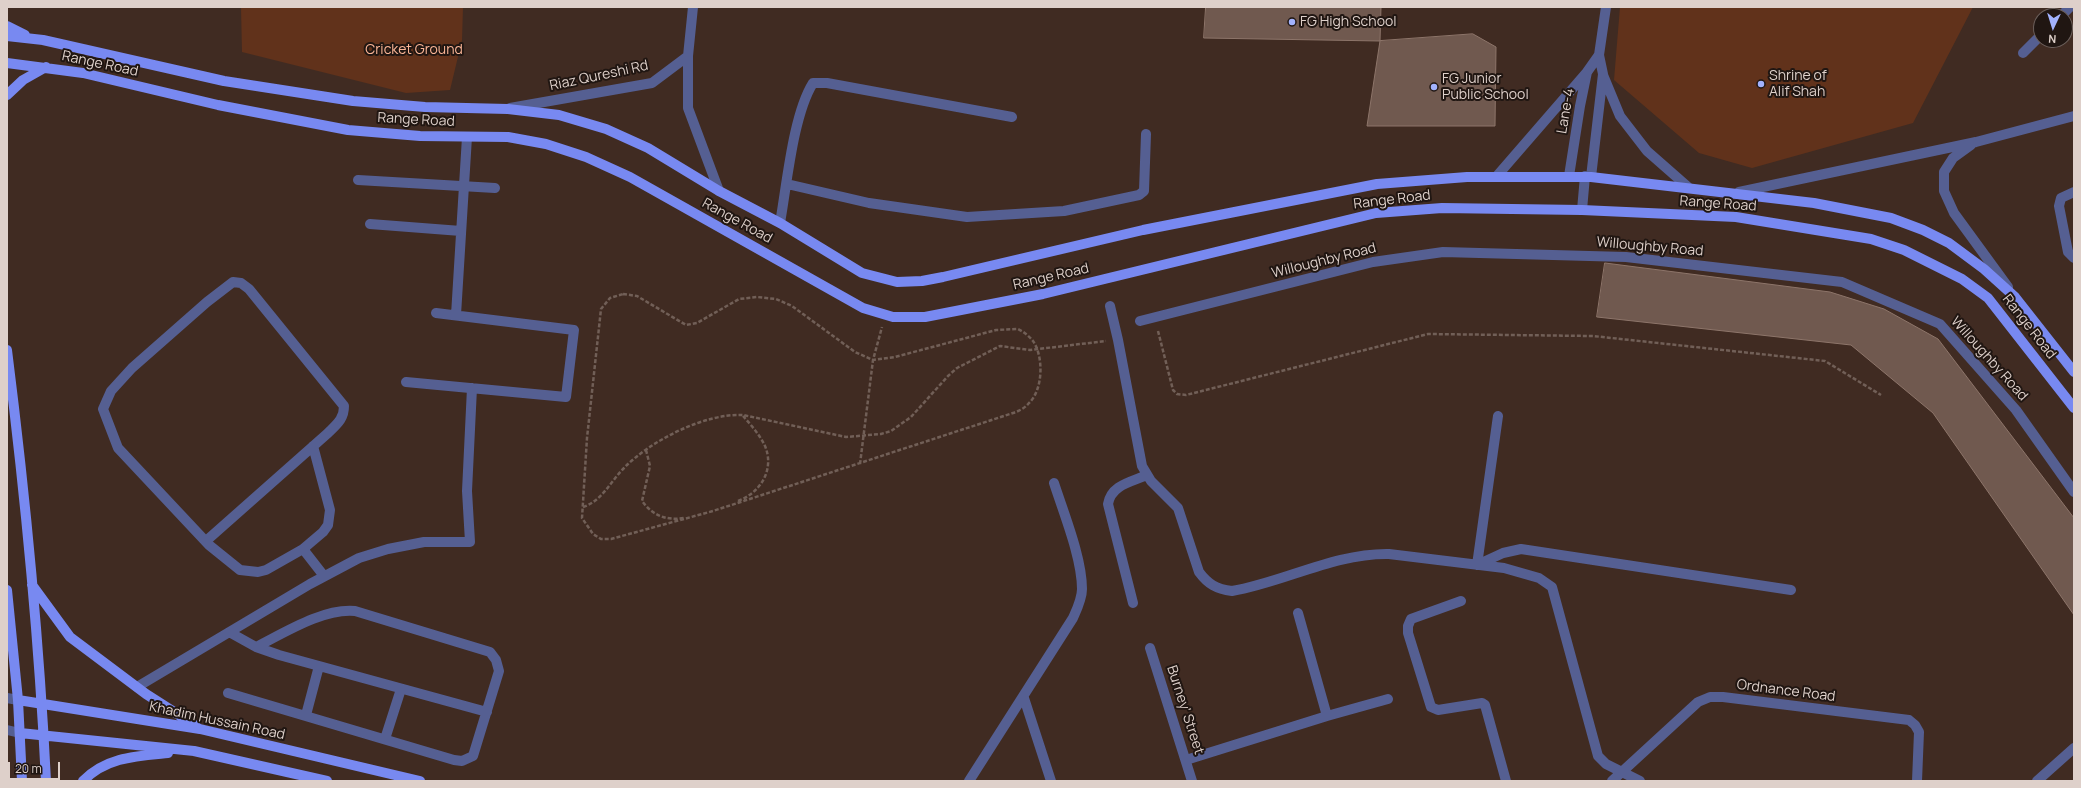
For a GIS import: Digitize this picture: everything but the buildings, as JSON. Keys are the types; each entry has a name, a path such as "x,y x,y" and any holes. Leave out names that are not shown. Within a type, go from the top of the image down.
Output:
{"main road":[{"path":"7,26 22,34 43,40 224,81 353,102 425,107 508,109 559,115 606,129 648,148 719,191 780,223 862,273 897,282 922,281 1143,230 1376,184 1496,177 1588,176 1739,192 1814,202 1891,218 1923,230 1949,243 1984,269 2015,297 2074,372"},
{"path":"7,36 43,40"},
{"name":"Range Road","path":"7,64 46,67 83,73 218,105 348,130 420,136 508,137 546,144 586,157 630,178 863,308 893,317 925,317 1043,294 1376,214 1442,208 1582,210 1736,217 1871,239 1904,250 1962,279 1988,298 2074,408"},
{"path":"7,95 23,80 46,67"},
{"path":"7,350 43,704 46,781"},
{"path":"32,585 70,636 137,687 200,729"},
{"path":"7,590 18,700 22,781"},
{"name":"Khadim Hussain Road","path":"18,700 200,729 420,781"},
{"path":"20,733 194,751 327,781"},
{"path":"83,781 92,772 118,759 194,751"}],"street":[{"path":"693,7 688,56 688,108 719,191"},
{"name":"Lane-4","path":"1582,210 1603,74 1599,55 1606,7"},
{"path":"2022,53 2033,43"},
{"name":"Lane-4","path":"1569,176 1580,106 1588,72 1599,55"},
{"name":"Riaz Qureshi Rd","path":"508,109 652,82 688,56"},
{"path":"1496,177 1588,72"},
{"path":"1603,74 1620,116 1647,151 1688,187"},
{"path":"780,223 804,102 813,83 827,83 1012,117"},
{"path":"1739,192 1976,142 2074,116"},
{"path":"787,184 869,203 967,217 1064,211 1139,195 1144,191 1146,134"},
{"path":"456,315 467,137"},
{"path":"1976,142 1953,158 1944,172 1944,191 1954,213 2015,297"},
{"path":"358,180 495,188"},
{"path":"2074,192 2061,198 2059,206 2068,252 2074,258"},
{"path":"370,224 461,231"},
{"name":"Willoughby Road","path":"1140,322 1373,262 1443,252 1626,257 1842,282 1940,324 2016,410 2074,492"},
{"path":"206,541 313,446 341,420 344,413 344,406 249,289 241,283 233,282 207,302 132,368 110,391 103,409 118,448 206,541 240,570 258,572 266,570 303,549 323,532 330,519 330,510 313,446"},
{"path":"1110,306 1118,340 1139,456 1147,475 1178,508 1199,572 1205,581 1221,590 1232,591 1341,560 1372,554 1389,554 1504,568 1539,578 1552,587 1598,756 1606,764 1640,781"},
{"path":"406,382 566,397 574,330 436,313"},
{"path":"137,687 324,576 359,558 388,549 424,542 470,542 467,491 472,388"},
{"path":"1477,565 1498,416"},
{"path":"1133,602 1108,504 1112,492 1117,488 1147,475"},
{"path":"969,781 1024,698 1073,618 1079,605 1082,590 1080,569 1054,483"},
{"path":"303,549 324,576"},
{"path":"1477,565 1503,553 1522,549 1791,590"},
{"path":"1460,601 1411,618 1408,626 1408,633 1431,707 1438,710 1482,703 1485,705 1506,781"},
{"path":"228,693 454,760 462,761 473,756 498,671 496,660 490,652 355,611 341,610 322,616 256,647"},
{"path":"1298,613 1327,716"},
{"path":"229,632 256,647 318,666 487,712"},
{"name":"Burney' Street","path":"1150,648 1192,781"},
{"path":"306,715 318,666"},
{"path":"385,739 401,688"},
{"name":"Ordnance Road","path":"1612,781 1698,702 1710,698 1723,697 1909,720 1915,725 1919,732 1917,781"},
{"name":"Khadim Hussain Road","path":"7,698 18,700"},
{"path":"1024,698 1051,781"},
{"path":"1186,760 1327,716 1388,699"},
{"path":"7,730 20,733"},
{"path":"2037,781 2074,748"}],"path":[{"path":"623,294 637,296 686,325 697,322 739,299 757,297 776,300 792,306 855,352 872,360 895,357 1006,328 1018,329 1025,333 1033,342 1037,350 1040,375 1039,386 1029,404 1021,410 860,464 712,511 611,540 601,539 593,534 582,518 587,438 601,309 610,298 623,294"},
{"path":"860,464 872,360 885,315"},
{"path":"1154,318 1173,390 1177,394 1182,395 1428,334 1436,334 1593,336 1825,361 1881,396"},
{"path":"582,507 598,500 624,467 646,450 700,421 731,414 743,415 846,437 886,433 911,418 948,376 957,368 1000,346 1037,350 1118,340"},
{"path":"646,450 650,466 642,501 648,510 656,515 676,519 684,518 741,500 751,496 762,485 767,473 768,458 765,446 743,415"}],"green space":[{"name":"Cricket Ground","path":"241,7 463,7 462,40 450,90 406,93 242,52"},
{"path":"1620,7 1973,7 1913,123 1752,168 1699,153 1614,80"}],"place":[{"name":"FG High School","path":"1292,22"},
{"name":"Shrine of Alif Shah","path":"1761,84"},
{"name":"FG Junior Public School","path":"1434,87"}]}
